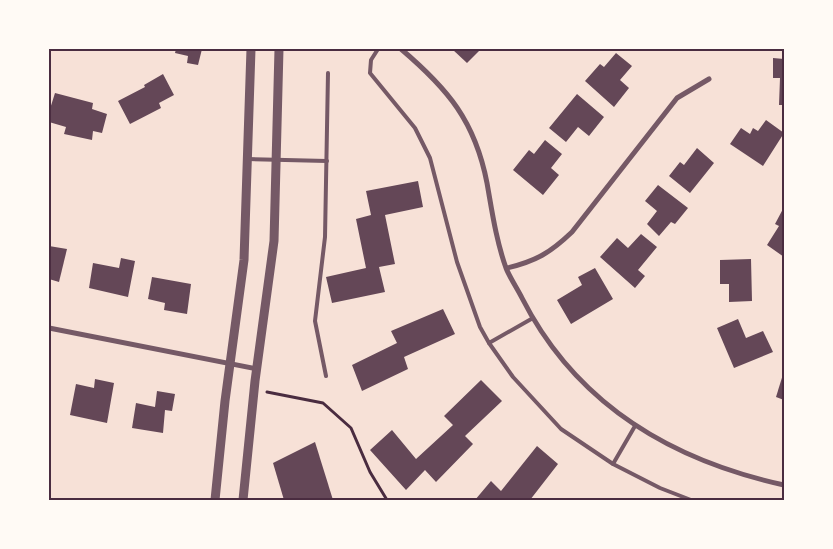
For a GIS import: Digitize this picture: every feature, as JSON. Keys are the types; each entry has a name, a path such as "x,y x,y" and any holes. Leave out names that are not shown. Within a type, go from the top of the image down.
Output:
{"street":[{"path":"215,500 244,260 251,49"},
{"path":"243,500 257,369 274,241 279,49"},
{"path":"401,49 443,86 464,116 478,148 495,229 507,268 550,347 578,379 610,408 635,426 704,460 784,485"},
{"path":"507,268 531,263 553,250 572,232 677,98 709,78"},
{"path":"49,328 257,369"}],"lane":[{"path":"378,49 371,60 370,73 415,128 430,158 457,262 480,327 489,343 513,377 561,429 613,464 660,488 691,500"},
{"path":"326,376 315,321 325,237 328,73"},
{"path":"248,159 327,161"},
{"path":"489,343 533,318"},
{"path":"613,464 635,426"}],"path":[{"path":"267,392 323,403 351,428 370,472 387,500"}],"building":[{"path":"176,49 202,49 198,65 187,63 188,56 175,53"},
{"path":"452,49 481,49 467,63"},
{"path":"616,53 632,66 620,80 629,88 614,107 585,81 600,64 604,67"},
{"path":"773,58 784,59 784,105 779,105 780,78 773,78"},
{"path":"163,74 174,95 159,103 161,108 130,124 118,101 145,87 144,85"},
{"path":"55,93 93,103 92,109 107,114 102,133 93,131 92,140 64,134 66,127 49,122 49,112"},
{"path":"577,94 604,117 589,136 578,127 566,142 549,128"},
{"path":"766,120 784,133 763,166 730,144 741,128 750,134 753,128 758,131"},
{"path":"545,140 562,154 551,168 559,175 543,195 513,170 529,150 534,154"},
{"path":"697,148 714,163 690,193 669,176 680,162 684,165"},
{"path":"418,181 423,207 385,215 395,264 379,267 385,292 332,303 326,277 366,268 356,219 371,215 366,191"},
{"path":"658,185 688,208 675,224 671,222 659,236 647,224 657,211 645,201"},
{"path":"784,207 784,257 767,245 779,226 775,224"},
{"path":"641,234 657,247 638,270 645,276 635,288 600,257 617,238 628,248"},
{"path":"49,246 67,249 59,282 49,279"},
{"path":"121,258 135,261 128,297 89,288 93,263 119,268"},
{"path":"751,259 752,301 729,302 729,284 720,284 720,260"},
{"path":"595,268 613,299 571,324 557,300 582,285 578,277"},
{"path":"152,277 191,284 187,314 164,310 165,303 148,299"},
{"path":"443,309 455,334 404,357 408,369 362,391 352,365 397,343 391,331"},
{"path":"738,319 746,338 763,331 773,352 734,368 717,328"},
{"path":"784,371 784,400 776,397"},
{"path":"95,379 114,383 107,423 70,415 76,384 94,388"},
{"path":"481,380 502,401 465,436 473,444 436,482 425,470 406,490 370,450 392,430 416,459 453,425 444,416"},
{"path":"157,391 175,394 172,411 165,410 163,433 132,428 136,403 155,407"},
{"path":"315,442 333,500 284,500 273,463"},
{"path":"537,446 558,464 530,500 475,500 491,481 501,491"}]}
